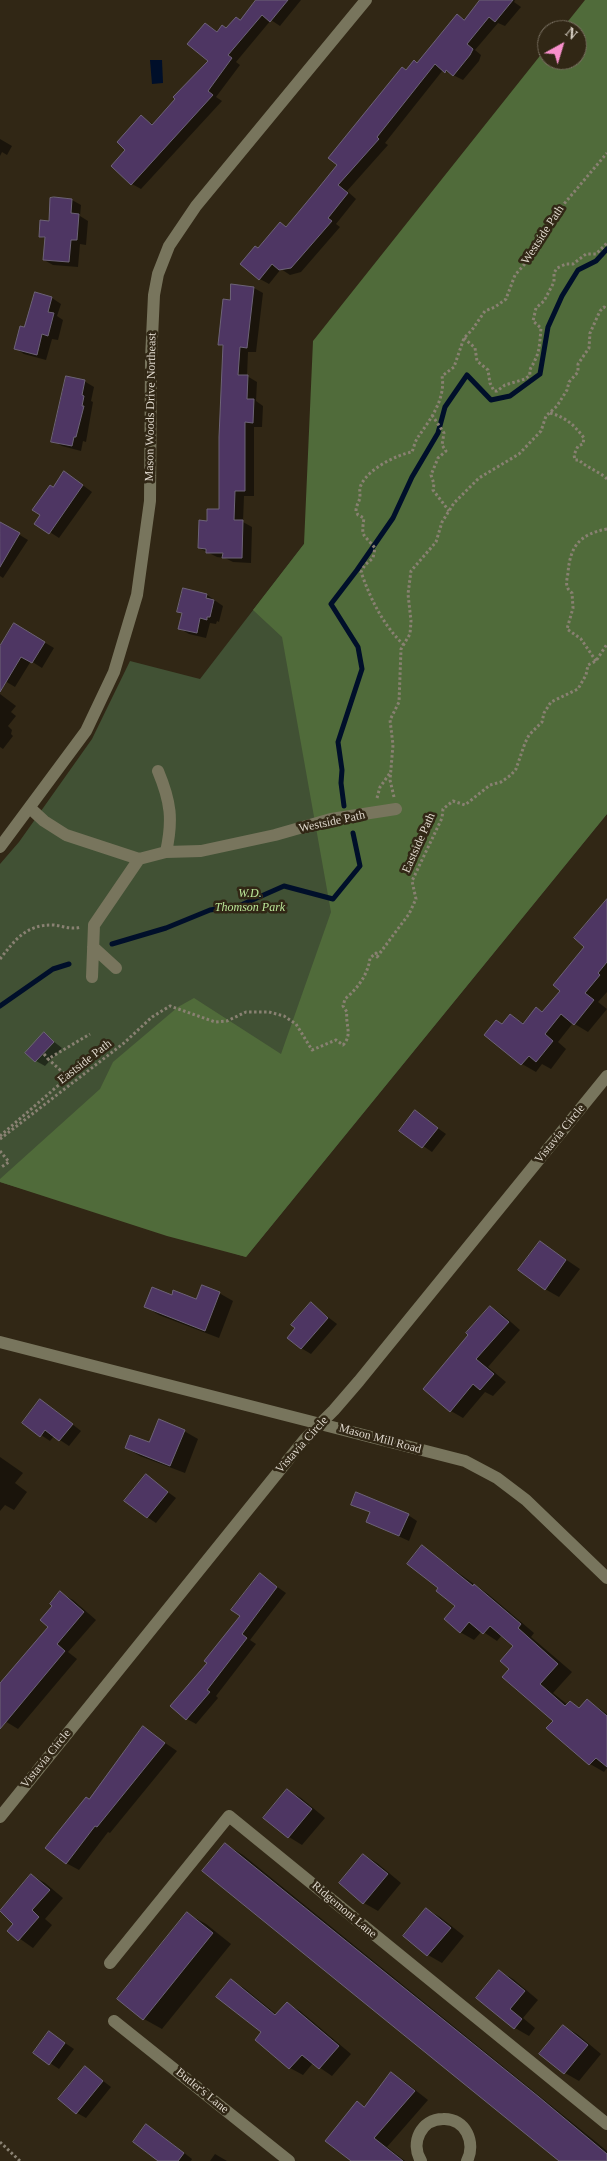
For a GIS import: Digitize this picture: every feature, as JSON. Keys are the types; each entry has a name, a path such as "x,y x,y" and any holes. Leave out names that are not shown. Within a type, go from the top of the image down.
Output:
{"street":[{"name":"Mason Woods Drive Northeast","path":"0,847 86,730 114,672 137,595 150,500 151,358 154,294 158,274 169,246 196,206 366,0"},
{"path":"158,771 166,790 172,826 166,852"},
{"path":"30,808 44,821 66,835 139,859 94,925 92,977"},
{"path":"372,813 396,809"},
{"name":"Westside Path","path":"139,859 166,852 202,851 331,820 372,813"},
{"path":"93,947 116,968"},
{"name":"Vistavia Circle","path":"0,1817 305,1439 359,1381 607,1076"},
{"name":"Mason Mill Road","path":"0,1342 466,1462 497,1478 526,1500 607,1578"},
{"name":"Ridgemont Lane","path":"110,1964 230,1816 607,2124"},
{"name":"Butler's Lane","path":"114,2021 289,2161"},
{"path":"421,2161 417,2155 417,2137 424,2127 433,2120 443,2118 452,2120 463,2127 468,2133 471,2141 468,2161"}],"path":[{"name":"Westside Path","path":"372,813 380,787 391,772 393,744 390,720 399,702 401,649 404,645 391,632 378,614 361,572 365,565 373,558 375,548 362,533 364,518 356,511 360,497 360,485 374,469 392,458 412,452 416,439 432,415 442,394 442,376 454,367 464,338 485,311 495,308 506,299 515,275 531,257 553,217 607,153"},
{"path":"464,338 475,348 478,361 488,370 490,383 494,391 505,385 525,379 530,374 531,366 535,362 541,328 533,321 534,314 550,292 557,268 566,264 573,264 586,254 596,254 607,243"},
{"path":"404,645 410,634 411,621 408,594 411,571 436,542 442,522 454,503 479,478 519,454 541,430 550,413 567,390 568,382 578,372 578,364 589,348 590,333 600,311 604,307 607,309"},
{"path":"550,413 562,416 572,423 584,438 574,455 575,460 579,460 588,468 607,479"},
{"path":"432,415 444,433 442,445 446,451 438,458 431,475 434,484 433,490 449,511"},
{"path":"596,661 581,639 567,629 573,608 572,593 568,591 566,578 570,555 574,545 590,534 607,529"},
{"name":"Eastside Path","path":"0,1138 124,1043 152,1017 170,1006 215,1022 227,1021 246,1012 269,1012 284,1016 296,1024 312,1050 336,1040 343,1045 348,1040 349,1029 345,1021 347,1012 343,1006 345,999 355,991 369,967 370,958 376,953 377,957 409,914 416,899 412,881 442,818 443,809 453,801 465,805 490,784 501,782 511,775 516,769 525,743 542,722 544,713 551,702 578,689 586,675 588,664 596,661 607,644"},
{"path":"391,772 396,809"},
{"path":"0,959 19,935 35,928 53,925 74,929 94,925"},
{"path":"48,1059 90,1034"},
{"path":"0,1138 68,1077 44,1054"},
{"path":"0,1153 6,1161"},
{"path":"0,1153 9,1162 0,1168"},
{"path":"0,2142 20,2161"}],"green space":[{"name":"W.D. Thomson Park","path":"585,0 607,0 607,814 246,1257 167,1236 0,1182 0,1179 100,1089 113,1062 178,1007 194,998 281,1054 331,912 282,637 253,610 304,544 313,341 537,60 537,70 587,70 587,20 569,20"},
{"name":"W.D. Thomson Park","path":"304,544 607,814 246,1257 0,1182 0,864 19,842 92,739 130,661 200,679"}],"water":[{"path":"150,60 162,60 163,83 152,84"}],"building":[{"path":"256,0 288,0 270,22 262,15 228,55 232,58 208,91 213,95 131,185 111,166 125,150 117,142 141,115 152,125 175,99 173,97 208,61 187,44 205,23 217,32 222,25 226,28 236,17 240,20"},
{"path":"480,0 513,0 495,22 489,17 467,44 473,49 453,76 446,70 445,73 435,64 377,137 379,139 338,185 348,193 328,218 332,221 291,268 279,270 272,264 259,280 240,264 255,246 258,248 280,222 286,227 316,191 337,165 328,158 402,67 406,70 414,60 417,63 457,14 464,20"},
{"path":"50,198 72,199 71,213 79,214 77,240 71,240 69,262 43,260 45,237 39,237 40,220 49,221"},
{"path":"231,284 254,287 247,348 240,347 238,375 248,375 247,399 254,399 253,423 245,422 245,491 235,491 234,520 243,520 242,558 222,558 223,553 206,553 206,549 198,548 199,520 207,521 207,509 219,509 219,437 223,345 218,345 223,299 230,300"},
{"path":"35,292 52,297 48,312 54,313 48,336 42,334 37,355 14,349 20,326 24,327"},
{"path":"66,376 85,380 82,395 84,396 82,406 84,406 72,446 51,442"},
{"path":"64,471 83,485 49,534 34,524 40,515 32,510 50,485 53,487"},
{"path":"0,522 20,533 0,567"},
{"path":"183,588 207,594 206,598 214,600 210,617 207,617 207,620 200,618 197,633 178,629 182,613 177,612"},
{"path":"14,623 45,642 32,663 21,657 0,692 0,646"},
{"path":"607,899 607,962 598,973 600,975 585,993 594,1000 574,1025 561,1014 545,1034 553,1041 536,1062 529,1056 521,1065 484,1035 496,1020 502,1024 510,1014 523,1024 536,1007 542,1012 560,991 553,985 584,947 574,938"},
{"path":"44,1032 54,1042 35,1062 25,1053"},
{"path":"415,1110 438,1128 422,1148 399,1131"},
{"path":"540,1241 566,1260 545,1290 518,1270"},
{"path":"202,1285 220,1292 205,1331 144,1307 152,1287 172,1295 173,1290 196,1299"},
{"path":"311,1302 328,1318 301,1349 287,1338 295,1328 291,1325"},
{"path":"490,1306 509,1322 476,1359 494,1374 480,1390 473,1384 450,1412 423,1389 468,1335 466,1333"},
{"path":"40,1399 73,1424 59,1441 45,1430 40,1437 22,1423"},
{"path":"159,1419 185,1430 170,1466 125,1448 130,1435 149,1442"},
{"path":"146,1474 168,1492 147,1518 124,1501"},
{"path":"356,1492 409,1514 399,1536 366,1522 370,1512 351,1505"},
{"path":"422,1545 473,1586 474,1584 521,1624 518,1628 558,1664 540,1684 565,1706 570,1701 579,1708 587,1699 607,1716 607,1767 596,1758 589,1765 546,1728 553,1721 502,1677 509,1669 500,1661 513,1646 490,1626 483,1634 469,1622 460,1633 444,1619 455,1606 436,1591 438,1588 407,1564"},
{"path":"260,1573 277,1587 242,1634 247,1638 207,1690 210,1692 186,1720 170,1706 207,1663 204,1661 240,1616 231,1610"},
{"path":"60,1591 84,1612 57,1644 65,1651 0,1729 0,1683 48,1627 40,1620 52,1606 50,1604"},
{"path":"143,1726 165,1743 97,1827 95,1826 66,1864 45,1848 86,1797 89,1799"},
{"path":"287,1789 312,1809 288,1838 263,1818"},
{"path":"225,1843 539,2097 607,2154 607,2161 559,2161 202,1871"},
{"path":"363,1854 388,1874 363,1904 339,1883"},
{"path":"31,1874 50,1890 32,1910 39,1917 18,1941 7,1931 13,1924 0,1911"},
{"path":"426,1908 451,1928 427,1956 403,1936"},
{"path":"187,1912 213,1933 143,2020 117,1999"},
{"path":"499,1970 525,1991 510,2009 522,2019 514,2029 476,1998"},
{"path":"231,1979 275,2015 287,2002 339,2046 319,2069 302,2055 289,2069 255,2040 261,2032 216,1997"},
{"path":"563,2025 588,2045 564,2074 539,2054"},
{"path":"49,2031 65,2043 49,2065 33,2053"},
{"path":"85,2066 103,2081 76,2114 58,2099"},
{"path":"391,2072 415,2091 374,2138 403,2161 351,2161 325,2141 357,2101 364,2107"},
{"path":"146,2124 184,2153 178,2161 158,2161 133,2142"}],"waterway":[{"path":"344,806 338,742 362,669 358,647 331,604 393,518 412,477 438,433 445,407 467,375 491,400 510,396 540,374 548,327 562,296 578,270 596,261 607,249"},
{"path":"112,944 166,928 210,910 241,905 284,886 333,899 360,866 353,833"},
{"path":"0,1006 53,969 69,964"}]}
